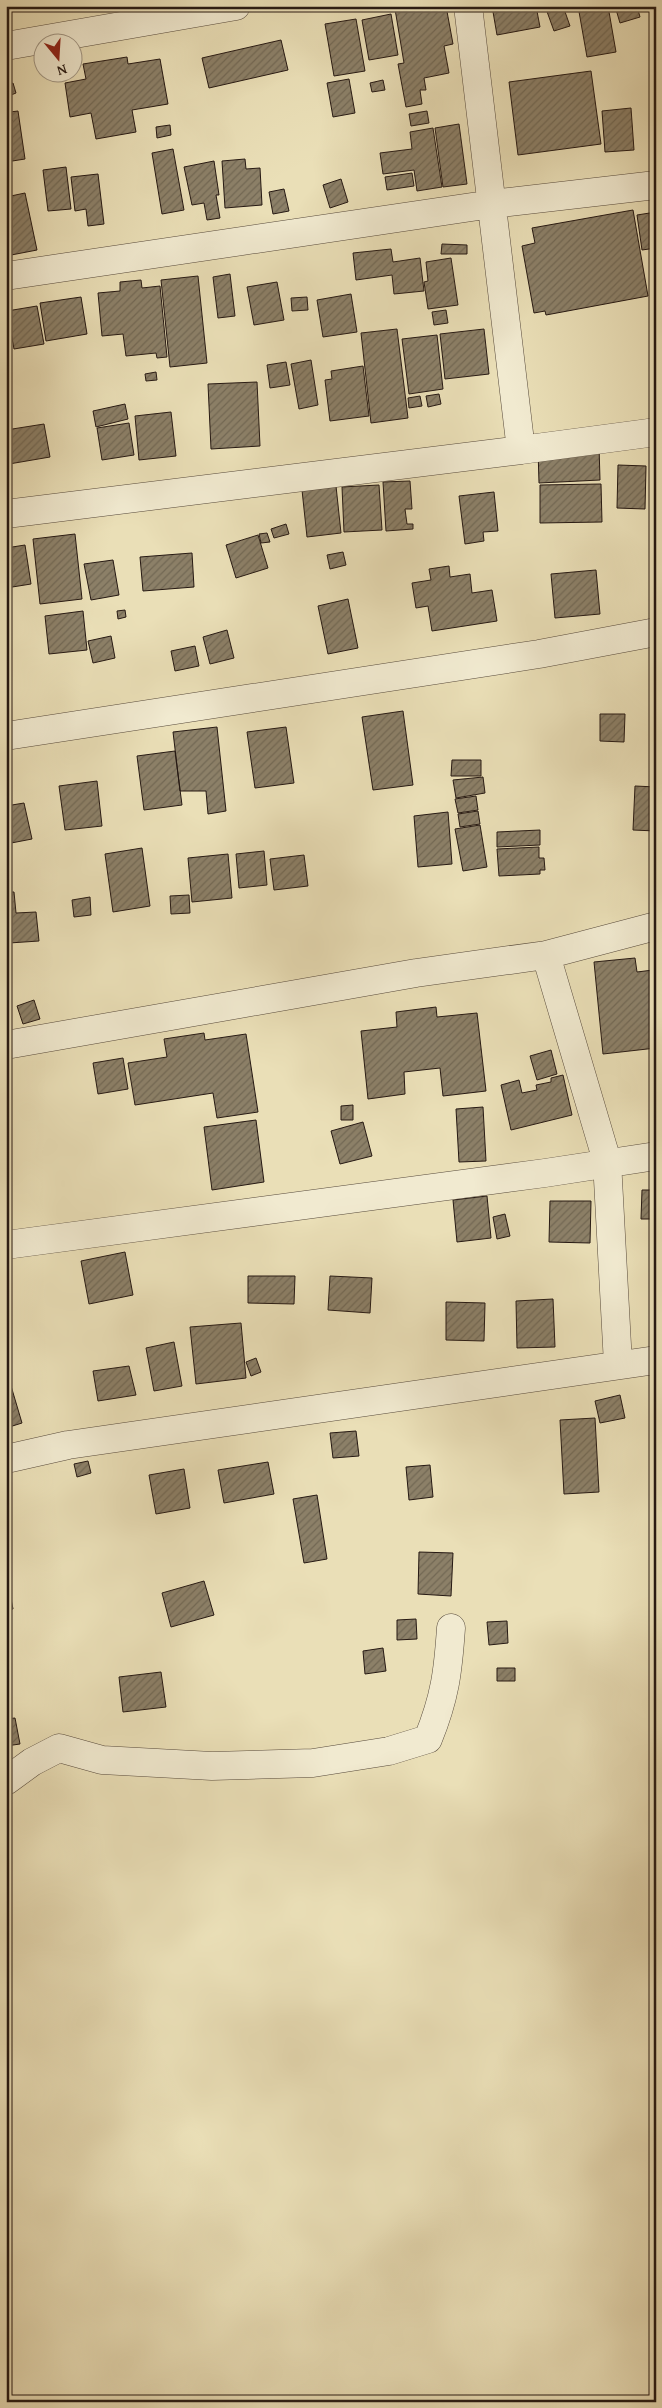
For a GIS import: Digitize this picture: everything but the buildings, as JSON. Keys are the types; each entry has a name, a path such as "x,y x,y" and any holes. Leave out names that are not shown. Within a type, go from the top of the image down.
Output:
{"street":[{"path":"6,46 236,6"},
{"path":"468,6 521,450"},
{"path":"6,276 492,204 656,185"},
{"path":"6,514 656,432"},
{"path":"6,736 539,654 656,632"},
{"path":"6,1045 416,973 546,955 656,926"},
{"path":"546,955 607,1161 618,1364"},
{"path":"6,1245 535,1174 607,1161 656,1156"},
{"path":"6,1459 68,1445 656,1360"},
{"path":"6,1781 32,1762 59,1748 102,1760 212,1766 313,1763 389,1751 428,1739 440,1710 448,1674 451,1628"}]}
